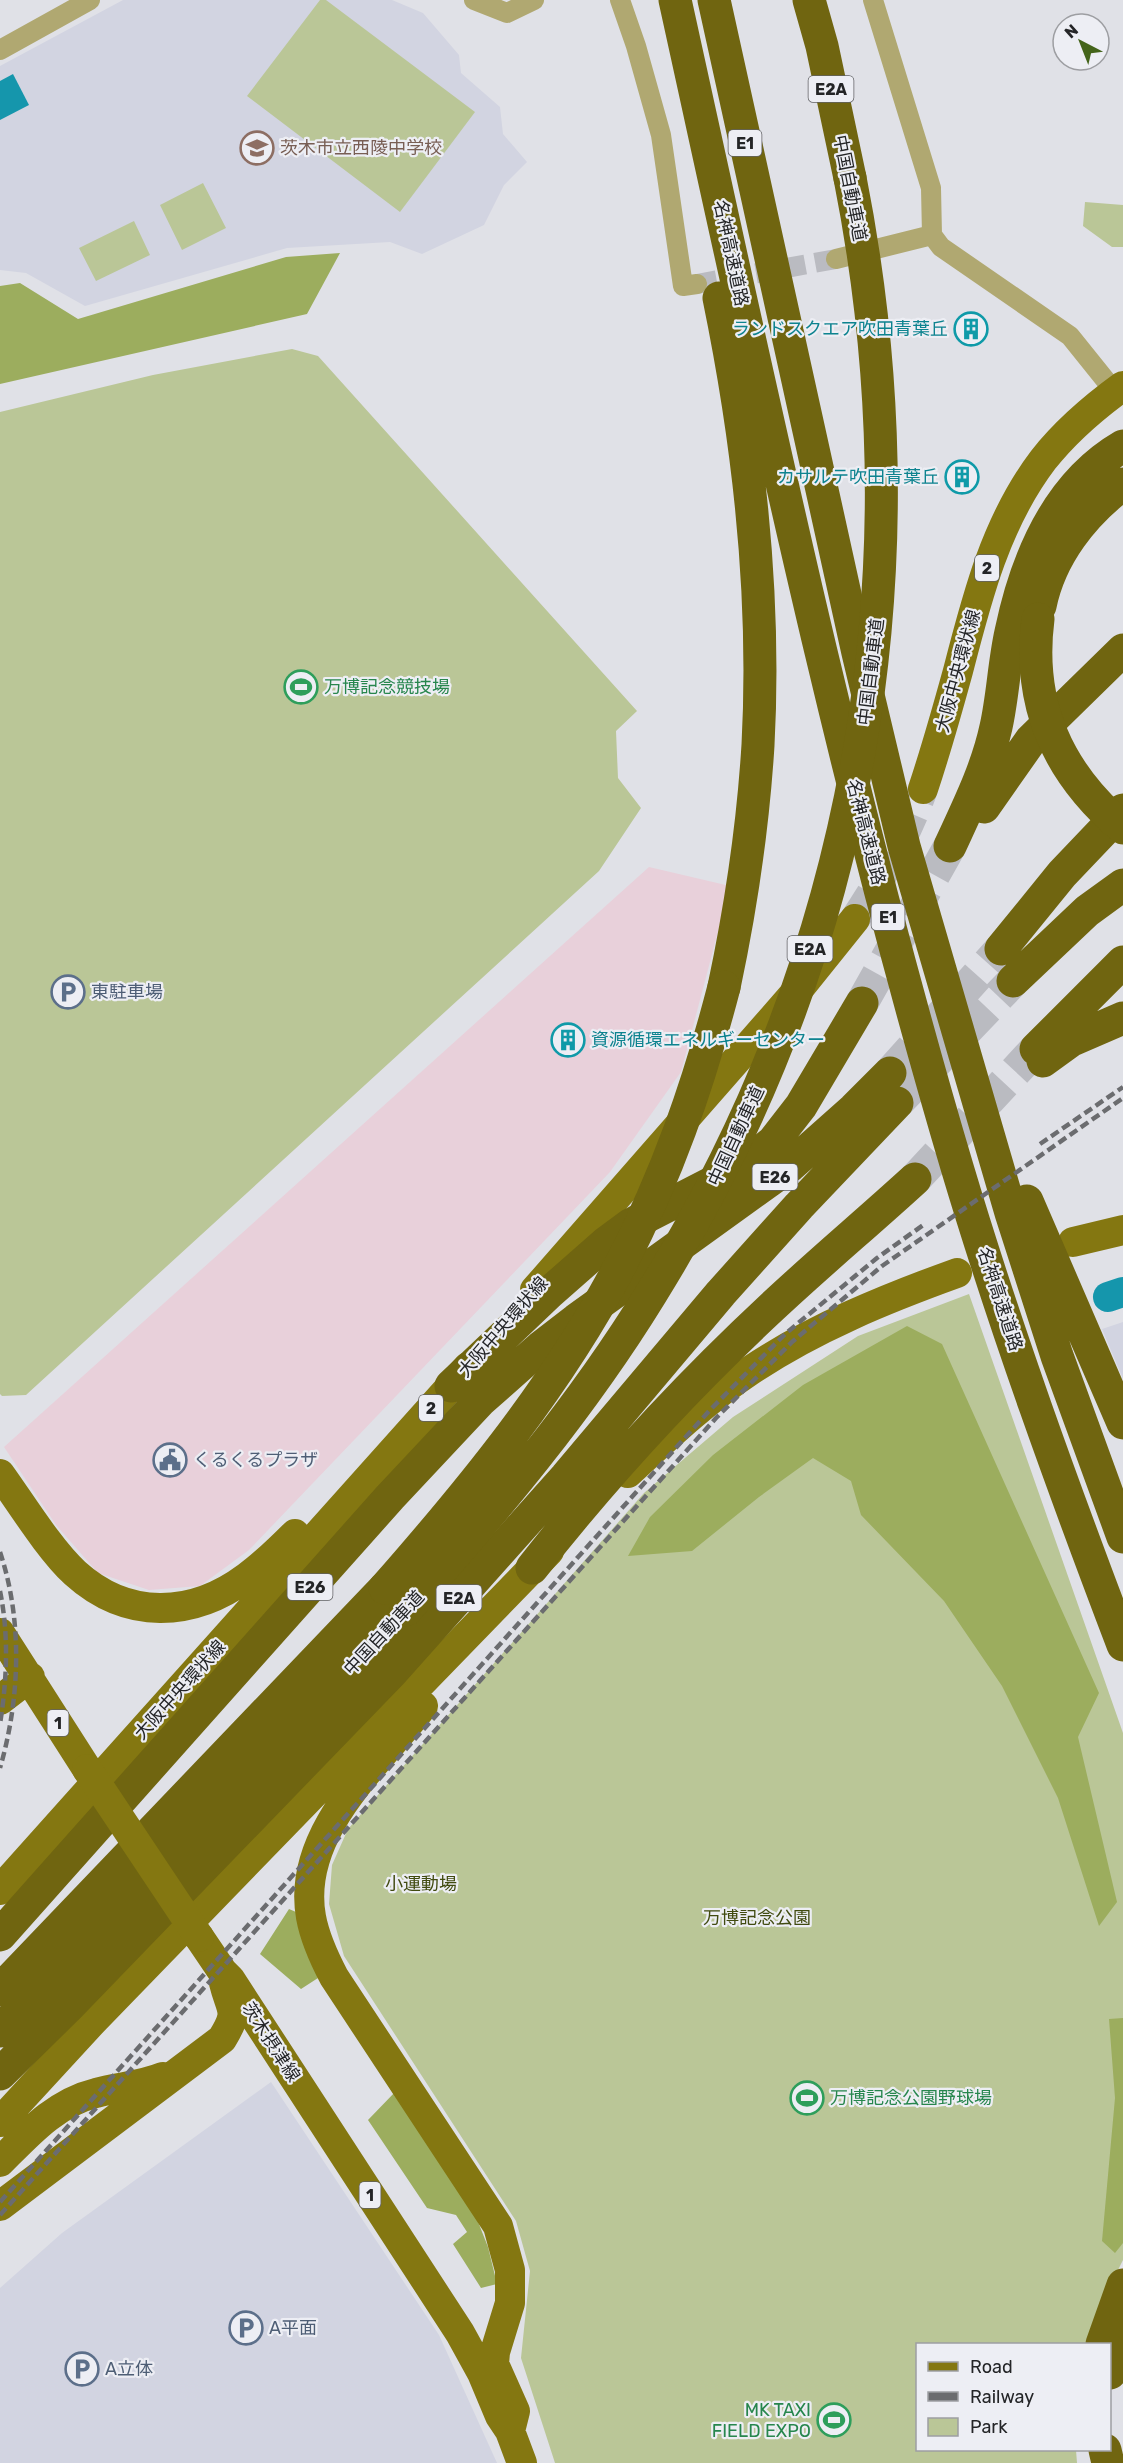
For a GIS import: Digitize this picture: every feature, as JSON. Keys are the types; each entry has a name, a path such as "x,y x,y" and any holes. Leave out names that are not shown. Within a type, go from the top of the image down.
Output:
{"highway":[{"name":"中国自動車道","path":"0,2031 305,1718 396,1599 442,1524 493,1460 579,1336 619,1268 676,1143 703,1066 724,987 740,911 750,830 758,744 759,659 756,568 749,478 722,311 656,0"},
{"name":"名神高速道路","path":"675,0 789,520 868,846 957,1167 1023,1370 1123,1645"},
{"name":"名神高速道路","path":"714,0 863,676 904,846 1011,1213 1058,1356 1123,1537"},
{"name":"中国自動車道","path":"0,1990 396,1599 502,1501 596,1377 653,1293 724,1166 750,1109 797,988 822,913 857,774 875,642 881,540 881,448 877,384 864,268 850,178 822,46 809,0"},
{"path":"1123,446 1090,469 1074,487 1058,508 1038,545 1025,578 1011,633 1001,701 989,755 981,780 951,849 1031,740 1123,650"},
{"path":"1001,949 1062,874 1123,808 1083,764 1060,718 1052,672 1051,640 1042,596 1050,575 1071,536 1098,505 1123,484"},
{"path":"1123,506 1100,527 1075,561 1046,619 1036,675 1045,722 1064,763 1108,816 1123,828"},
{"path":"1013,981 1087,911 1123,885"},
{"path":"1123,962 1072,1010 1039,1056 1123,1018"},
{"path":"451,1386 550,1292 607,1242 630,1225 739,1168 773,1142 801,1106 862,1002"},
{"path":"966,1062 1123,1423"},
{"name":"E26","path":"0,1935 390,1497 480,1401 541,1347 576,1320 791,1165 854,1109 894,1088"},
{"name":"E2A","path":"0,2074 77,1998 393,1672 566,1477 721,1293 799,1206 894,1088"},
{"path":"532,1568 603,1480 725,1352 915,1179"},
{"path":"1102,2343 1123,2285"},
{"path":"1111,2347 1123,2317"},
{"path":"1111,2370 1123,2330"}],"main road":[{"name":"大阪中央環状線","path":"923,789 940,737 981,586 1004,525 1043,461 1076,425 1119,389"},
{"name":"大阪中央環状線","path":"0,1890 451,1386 802,986 855,919"},
{"path":"1073,1242 1123,1230"},
{"path":"0,2122 93,2021 592,1506 669,1435 750,1370 839,1320 957,1273"},
{"path":"0,1474 59,1556 74,1572 92,1586 126,1604 165,1609 205,1601 245,1579 264,1564 353,1477 406,1435"},
{"path":"496,1606 457,1663 328,1826 314,1861 309,1897 316,1938 334,1977 498,2226 510,2270 510,2303 495,2352 494,2364 515,2411 510,2431"},
{"name":"茨木摂津線","path":"0,1633 198,1937 230,1979 459,2333 482,2373 500,2416 510,2431 522,2463"},
{"path":"0,1700 30,1677"},
{"path":"0,2206 222,2039 233,2019 234,2009 222,1971"},
{"path":"0,2162 34,2128 62,2107 94,2093 156,2080 185,2068"}],"street":[{"path":"0,50 90,0"},
{"path":"474,0 507,13 534,0"},
{"path":"620,0 636,46 661,135 683,286 697,284"},
{"path":"873,0 931,188 932,235 941,247 1070,336 1119,389"},
{"path":"836,259 932,235"}],"shaded area":[{"name":"茨木市立西陵中学校","path":"123,0 392,0 423,13 459,55 461,73 500,107 503,134 527,162 504,185 484,225 422,254 390,242 287,248 85,306 26,273 0,270 0,66"},
{"path":"649,867 730,886 681,1072 610,1172 249,1550 200,1586 149,1590 98,1573 56,1525 4,1447"},
{"path":"1123,1322 1123,1379 1102,1329"},
{"path":"271,2082 439,2335 497,2463 0,2463 0,2288 62,2233"}],"green space":[{"path":"320,0 326,0 475,112 400,212 247,96"},
{"path":"203,183 226,228 182,250 160,205"},
{"path":"1085,202 1123,205 1123,247 1112,247 1083,226"},
{"path":"134,221 150,255 96,281 79,248"},
{"path":"340,253 307,314 0,384 0,286 20,283 78,319 286,257"},
{"path":"292,349 318,356 637,711 616,731 618,778 641,808 599,871 26,1395 2,1396 0,1394 0,412 153,375"},
{"name":"万博記念公園","path":"969,1294 1123,1733 1123,2260 1099,2308 1091,2343 916,2343 916,2451 1076,2451 1077,2463 555,2463 521,2358 530,2271 516,2221 344,1956 329,1904 332,1865 348,1829 644,1493 733,1417 858,1336"},
{"path":"907,1326 942,1344 1099,1693 1078,1737 1117,1902 1099,1926 1058,1798 1002,1686 944,1601 861,1515 851,1481 813,1458 759,1497 692,1551 628,1556 650,1517 713,1455 803,1385"},
{"path":"289,1909 303,1915 318,1978 301,1989 260,1954"},
{"path":"1123,2018 1123,2243 1115,2253 1102,2241 1115,2098 1109,2019"},
{"path":"396,2091 471,2204 488,2247 497,2284 481,2288 453,2244 467,2232 456,2215 427,2208 368,2120"}],"water":[{"path":"13,74 29,105 0,120 0,81"}],"waterway":[{"path":"1108,1297 1123,1292"}],"tunnel":[{"path":"697,284 836,259"},
{"path":"855,919 893,856 923,789"},
{"path":"862,1003 950,846"},
{"path":"890,1073 1001,949"},
{"path":"897,1103 1013,981"},
{"path":"915,1179 1036,1049"}],"railway":[{"path":"1040,1144 1123,1087"},
{"path":"0,2215 716,1418 792,1342 882,1266 1123,1098"},
{"path":"0,2202 709,1411 785,1334 877,1258 926,1223"},
{"path":"0,1552 13,1605 16,1660 12,1715 0,1768"},
{"path":"0,1591 5,1624 6,1658 0,1724"}],"place":[{"name":"茨木市立西陵中学校","path":"257,148"},
{"name":"ランドスクエア吹田青葉丘","path":"971,329"},
{"name":"カサルテ吹田青葉丘","path":"962,477"},
{"name":"万博記念競技場","path":"301,687"},
{"name":"東駐車場","path":"68,992"},
{"name":"資源循環エネルギーセンター","path":"568,1040"},
{"name":"くるくるプラザ","path":"170,1460"},
{"name":"万博記念公園野球場","path":"807,2098"},
{"name":"A平面","path":"246,2328"},
{"name":"A立体","path":"82,2369"},
{"name":"MK TAXI FIELD EXPO","path":"834,2420"}],"park label":[{"name":"小運動場","path":"421,1884"}]}
